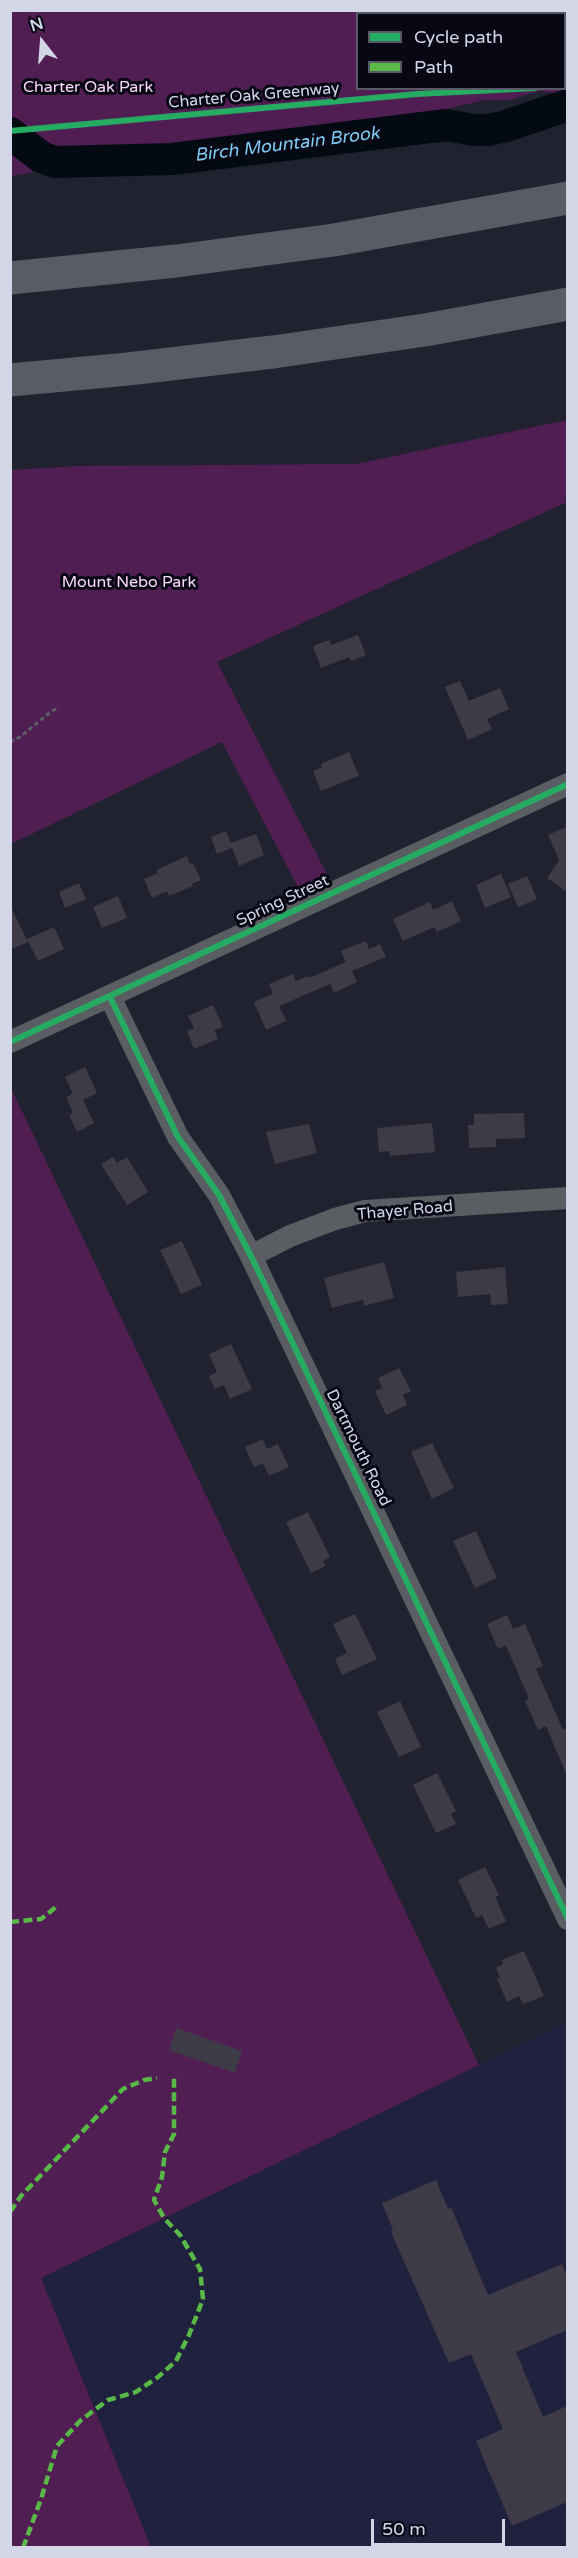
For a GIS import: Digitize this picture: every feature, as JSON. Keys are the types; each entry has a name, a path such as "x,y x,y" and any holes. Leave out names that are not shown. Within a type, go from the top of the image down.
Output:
{"highway":[{"path":"10,278 176,261 334,240 446,222 567,198"},
{"path":"10,380 273,352 425,330 567,304"}],"street":[{"name":"Spring Street","path":"10,1042 567,784"},
{"name":"Dartmouth Road","path":"110,997 178,1137 219,1195 251,1256 565,1908"},
{"name":"Thayer Road","path":"251,1256 290,1236 335,1219 365,1211 567,1198"}],"path":[{"path":"10,742 20,738 59,707"}],"shaded area":[{"path":"567,2022 567,2547 151,2547 41,2278"}],"green space":[{"name":"Charter Oak Park","path":"11,10 567,11 567,91 555,93 539,91 510,100 485,100 340,133 185,151 89,167 52,169 11,176"},
{"name":"Mount Nebo Park","path":"567,420 567,502 217,662 330,880 301,893 222,742 11,844 11,470 79,466 356,464"},
{"path":"10,1086 479,2065 41,2278 151,2547 11,2547"}],"building":[{"path":"358,635 366,655 351,661 349,657 321,668 313,646 329,640 331,645"},
{"path":"460,681 469,701 500,688 509,709 487,719 492,729 468,740 445,687"},
{"path":"349,752 359,776 321,791 313,771 322,767 321,764"},
{"path":"567,827 567,892 547,878 559,860 548,835"},
{"path":"226,831 231,843 256,834 264,855 239,866 232,848 217,854 211,837"},
{"path":"187,856 201,880 169,896 167,891 152,898 144,879 158,873 156,870"},
{"path":"501,874 511,897 485,908 476,885"},
{"path":"527,876 537,899 518,907 508,884"},
{"path":"79,883 86,899 65,908 59,892"},
{"path":"118,896 127,918 102,928 93,907"},
{"path":"452,901 461,921 437,932 434,927 403,941 393,919 430,902 433,910"},
{"path":"10,905 28,942 10,950"},
{"path":"54,927 64,949 38,961 27,939"},
{"path":"366,941 369,949 380,944 386,957 352,971 357,982 334,993 330,984 279,1006 286,1021 266,1030 254,1002 273,994 269,984 293,974 296,981 308,976 309,978 346,962 341,951"},
{"path":"213,1005 223,1027 214,1030 218,1039 194,1049 187,1031 194,1028 188,1016"},
{"path":"85,1067 97,1093 83,1100 94,1123 77,1132 69,1115 73,1113 66,1097 73,1094 65,1077"},
{"path":"524,1113 525,1138 496,1139 496,1147 469,1148 468,1125 474,1125 474,1114"},
{"path":"432,1123 435,1152 390,1156 389,1151 379,1152 377,1128"},
{"path":"309,1124 317,1153 275,1164 266,1132"},
{"path":"113,1157 117,1163 127,1157 148,1192 127,1205 101,1164"},
{"path":"182,1241 202,1285 181,1294 160,1250"},
{"path":"384,1262 394,1298 364,1306 363,1300 332,1308 324,1278"},
{"path":"505,1267 508,1304 491,1305 490,1294 458,1297 456,1272"},
{"path":"231,1344 252,1389 230,1399 224,1385 215,1389 209,1376 217,1372 209,1354"},
{"path":"399,1368 411,1391 403,1395 407,1405 386,1415 375,1391 382,1388 378,1378"},
{"path":"263,1439 267,1449 278,1444 289,1467 269,1476 263,1463 254,1467 245,1447"},
{"path":"432,1443 454,1488 432,1499 411,1452"},
{"path":"308,1512 330,1557 323,1561 326,1566 311,1573 286,1522"},
{"path":"476,1531 497,1578 475,1588 453,1541"},
{"path":"355,1614 377,1659 342,1675 335,1659 347,1653 333,1624"},
{"path":"507,1615 513,1629 525,1624 543,1666 536,1669 563,1730 567,1728 567,1776 546,1726 538,1730 525,1701 529,1698 506,1646 498,1649 487,1624"},
{"path":"400,1701 421,1747 399,1757 377,1712"},
{"path":"437,1773 456,1811 451,1814 456,1824 436,1833 413,1785"},
{"path":"485,1867 499,1895 495,1897 506,1921 489,1929 482,1915 476,1918 458,1880"},
{"path":"524,1951 544,1996 523,2004 519,1996 507,2002 497,1979 500,1978 496,1968 503,1964 502,1960"},
{"path":"176,2028 242,2051 235,2073 169,2050"},
{"path":"436,2180 448,2209 451,2207 488,2295 562,2264 567,2277 567,2330 516,2352 543,2417 567,2406 567,2502 512,2526 476,2441 503,2429 471,2354 449,2363 391,2232 393,2230 382,2203"}],"waterway":[{"name":"Birch Mountain Brook","path":"10,133 41,157 55,162 172,159 446,125 489,130 568,105"}],"marked path":[{"path":"10,1922 41,1919 56,1907"},
{"path":"23,2548 57,2446 81,2420 108,2400 136,2392 176,2361 203,2299 200,2269 180,2235 164,2218 154,2200 162,2177 165,2152 174,2134 174,2077"},
{"path":"10,2212 21,2196 123,2089 144,2080 157,2078"}],"cycle path":[{"name":"Charter Oak Greenway","path":"10,131 417,94 496,90"},
{"path":"10,1042 568,784"},
{"path":"110,997 178,1137 219,1195 251,1256 568,1919"}]}
